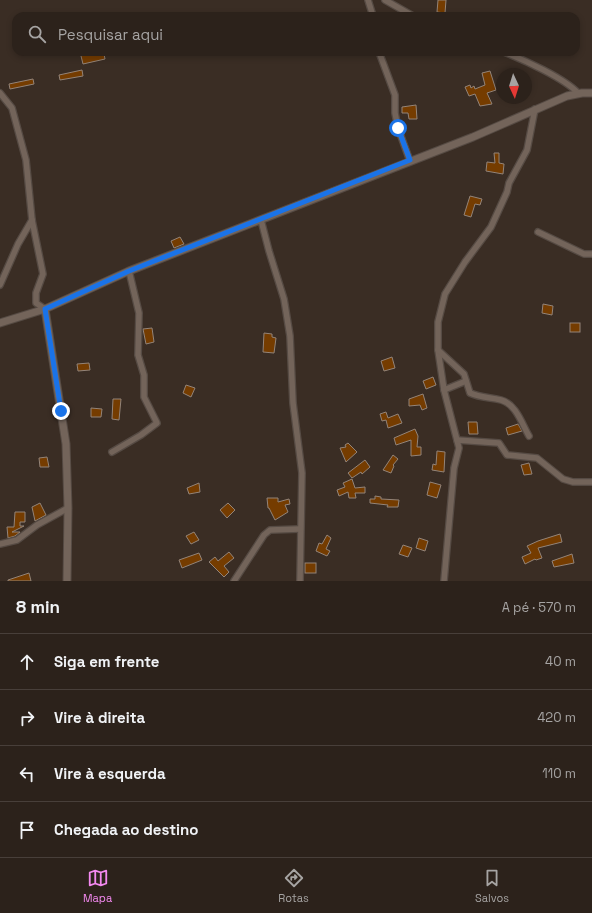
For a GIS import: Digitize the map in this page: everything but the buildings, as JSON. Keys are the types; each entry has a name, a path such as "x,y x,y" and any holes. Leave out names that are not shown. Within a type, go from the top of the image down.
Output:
{"street":[{"path":"368,0 371,12"},
{"path":"385,0 406,12"},
{"path":"381,56 396,95 395,113 398,128 410,160"},
{"path":"514,56 566,83 578,93"},
{"path":"0,93 12,108 26,160 32,220 43,274 36,293 36,303 45,309 66,444 68,508 67,581"},
{"path":"0,323 45,309 129,271 410,160 473,137 535,109 578,93 592,93"},
{"path":"444,581 454,468 459,448 444,390 438,350 438,322 445,294 465,262 491,227 508,192 509,183 527,150 535,109"},
{"path":"0,285 18,244 32,220"},
{"path":"261,220 284,299 290,336 293,403 302,473 300,581"},
{"path":"538,232 584,254 592,254"},
{"path":"112,452 142,435 157,423 144,397 144,375 138,355 139,313 129,271"},
{"path":"438,350 464,374 470,393 482,398 500,400 509,403 528,436"},
{"path":"444,390 466,381"},
{"path":"457,440 499,443 507,455 537,458 563,479 573,482 592,482"},
{"path":"0,544 17,540 37,525 68,508"},
{"path":"234,581 264,535 270,530 300,529"}],"route":[{"path":"61,411 45,309 129,271 410,160 398,128"}]}
